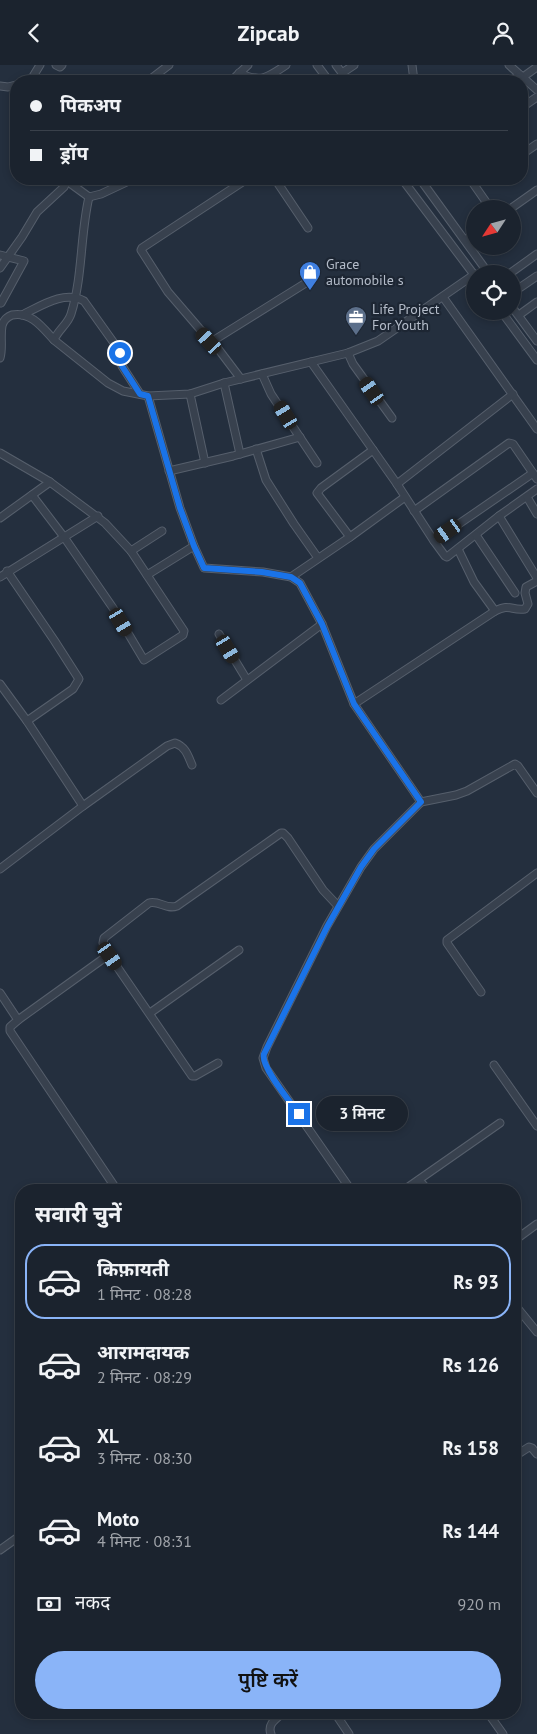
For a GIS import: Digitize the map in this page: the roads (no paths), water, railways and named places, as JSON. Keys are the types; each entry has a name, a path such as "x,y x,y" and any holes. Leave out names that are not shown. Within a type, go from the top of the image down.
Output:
{"street":[{"path":"56,65 60,67 62,65"},
{"path":"156,75 169,65"},
{"path":"244,75 239,73 248,65"},
{"path":"268,75 286,65"},
{"path":"336,65 342,73 354,65"},
{"path":"509,65 521,75"},
{"path":"524,75 537,67"},
{"path":"0,268 4,255 22,237 37,212 65,185"},
{"path":"75,185 89,197"},
{"path":"89,197 101,194 120,185"},
{"path":"238,185 141,249 158,278 179,306 209,341 213,342 241,379"},
{"path":"279,185 308,228"},
{"path":"407,185 467,265"},
{"path":"425,185 466,240"},
{"path":"474,185 485,200"},
{"path":"521,201 537,190"},
{"path":"54,340 69,319 75,296 89,197"},
{"path":"521,265 537,254"},
{"path":"4,255 24,261 1,301 6,319"},
{"path":"521,287 537,276"},
{"path":"213,342 309,281"},
{"path":"0,358 2,327 6,319 11,315 29,316 84,365 116,387 148,396 190,394 224,383 348,353 378,341 466,281"},
{"path":"22,315 51,301 75,296 87,303 116,345 120,352 122,366 140,394"},
{"path":"443,297 537,429"},
{"path":"521,314 537,302"},
{"path":"521,317 536,336"},
{"path":"508,320 537,359"},
{"path":"348,353 392,418"},
{"path":"312,362 397,484 434,541 447,557 498,516 537,489"},
{"path":"262,374 271,394 317,463"},
{"path":"224,383 240,454"},
{"path":"190,394 205,463"},
{"path":"397,484 512,394"},
{"path":"148,396 180,508 202,565 206,569 262,572 291,577 300,583 322,624 354,704 421,802"},
{"path":"169,471 300,437"},
{"path":"414,511 509,443 512,443 535,476 434,541"},
{"path":"256,449 266,480 318,558"},
{"path":"350,537 317,493 320,488 373,450"},
{"path":"0,461 3,454 50,482 98,516 131,551 184,633 183,635 146,661 113,608 64,537 32,495"},
{"path":"0,518 50,482"},
{"path":"291,577 405,497"},
{"path":"527,497 537,514"},
{"path":"0,577 98,516"},
{"path":"354,704 504,606 525,609 528,604 525,593 526,587 537,579 498,516"},
{"path":"131,551 162,531"},
{"path":"476,535 515,593"},
{"path":"148,575 194,546"},
{"path":"458,549 474,582 495,611"},
{"path":"7,571 63,653 78,679 73,689 27,721"},
{"path":"221,700 322,624"},
{"path":"219,634 247,680"},
{"path":"0,684 27,721 83,806"},
{"path":"0,869 83,806 172,744 175,743 184,748 192,765"},
{"path":"346,1184 266,1068 263,1058 275,1030 338,906 367,859 421,802 467,791 514,764 518,765 537,793"},
{"path":"218,1063 195,1077 192,1076 108,955 103,943 104,938 149,903 155,902 173,907 177,906 281,833 286,834 323,890 338,906"},
{"path":"481,992 447,943 447,940 537,873"},
{"path":"150,1013 239,950"},
{"path":"108,955 18,1019 10,1027 10,1031 113,1184"},
{"path":"0,993 18,1019"},
{"path":"494,1065 537,1125"},
{"path":"414,1184 500,1123"},
{"path":"420,1180 423,1184"},
{"path":"521,1236 537,1224"},
{"path":"521,1312 537,1332"},
{"path":"521,1452 529,1447 537,1454"},
{"path":"0,1550 15,1539"},
{"path":"271,1734 270,1726 277,1719"},
{"path":"339,1719 349,1734"},
{"path":"492,1719 503,1734"}],"place":[{"name":"Grace automobile s","path":"310,291"},
{"name":"Life Project For Youth","path":"356,336"}]}
